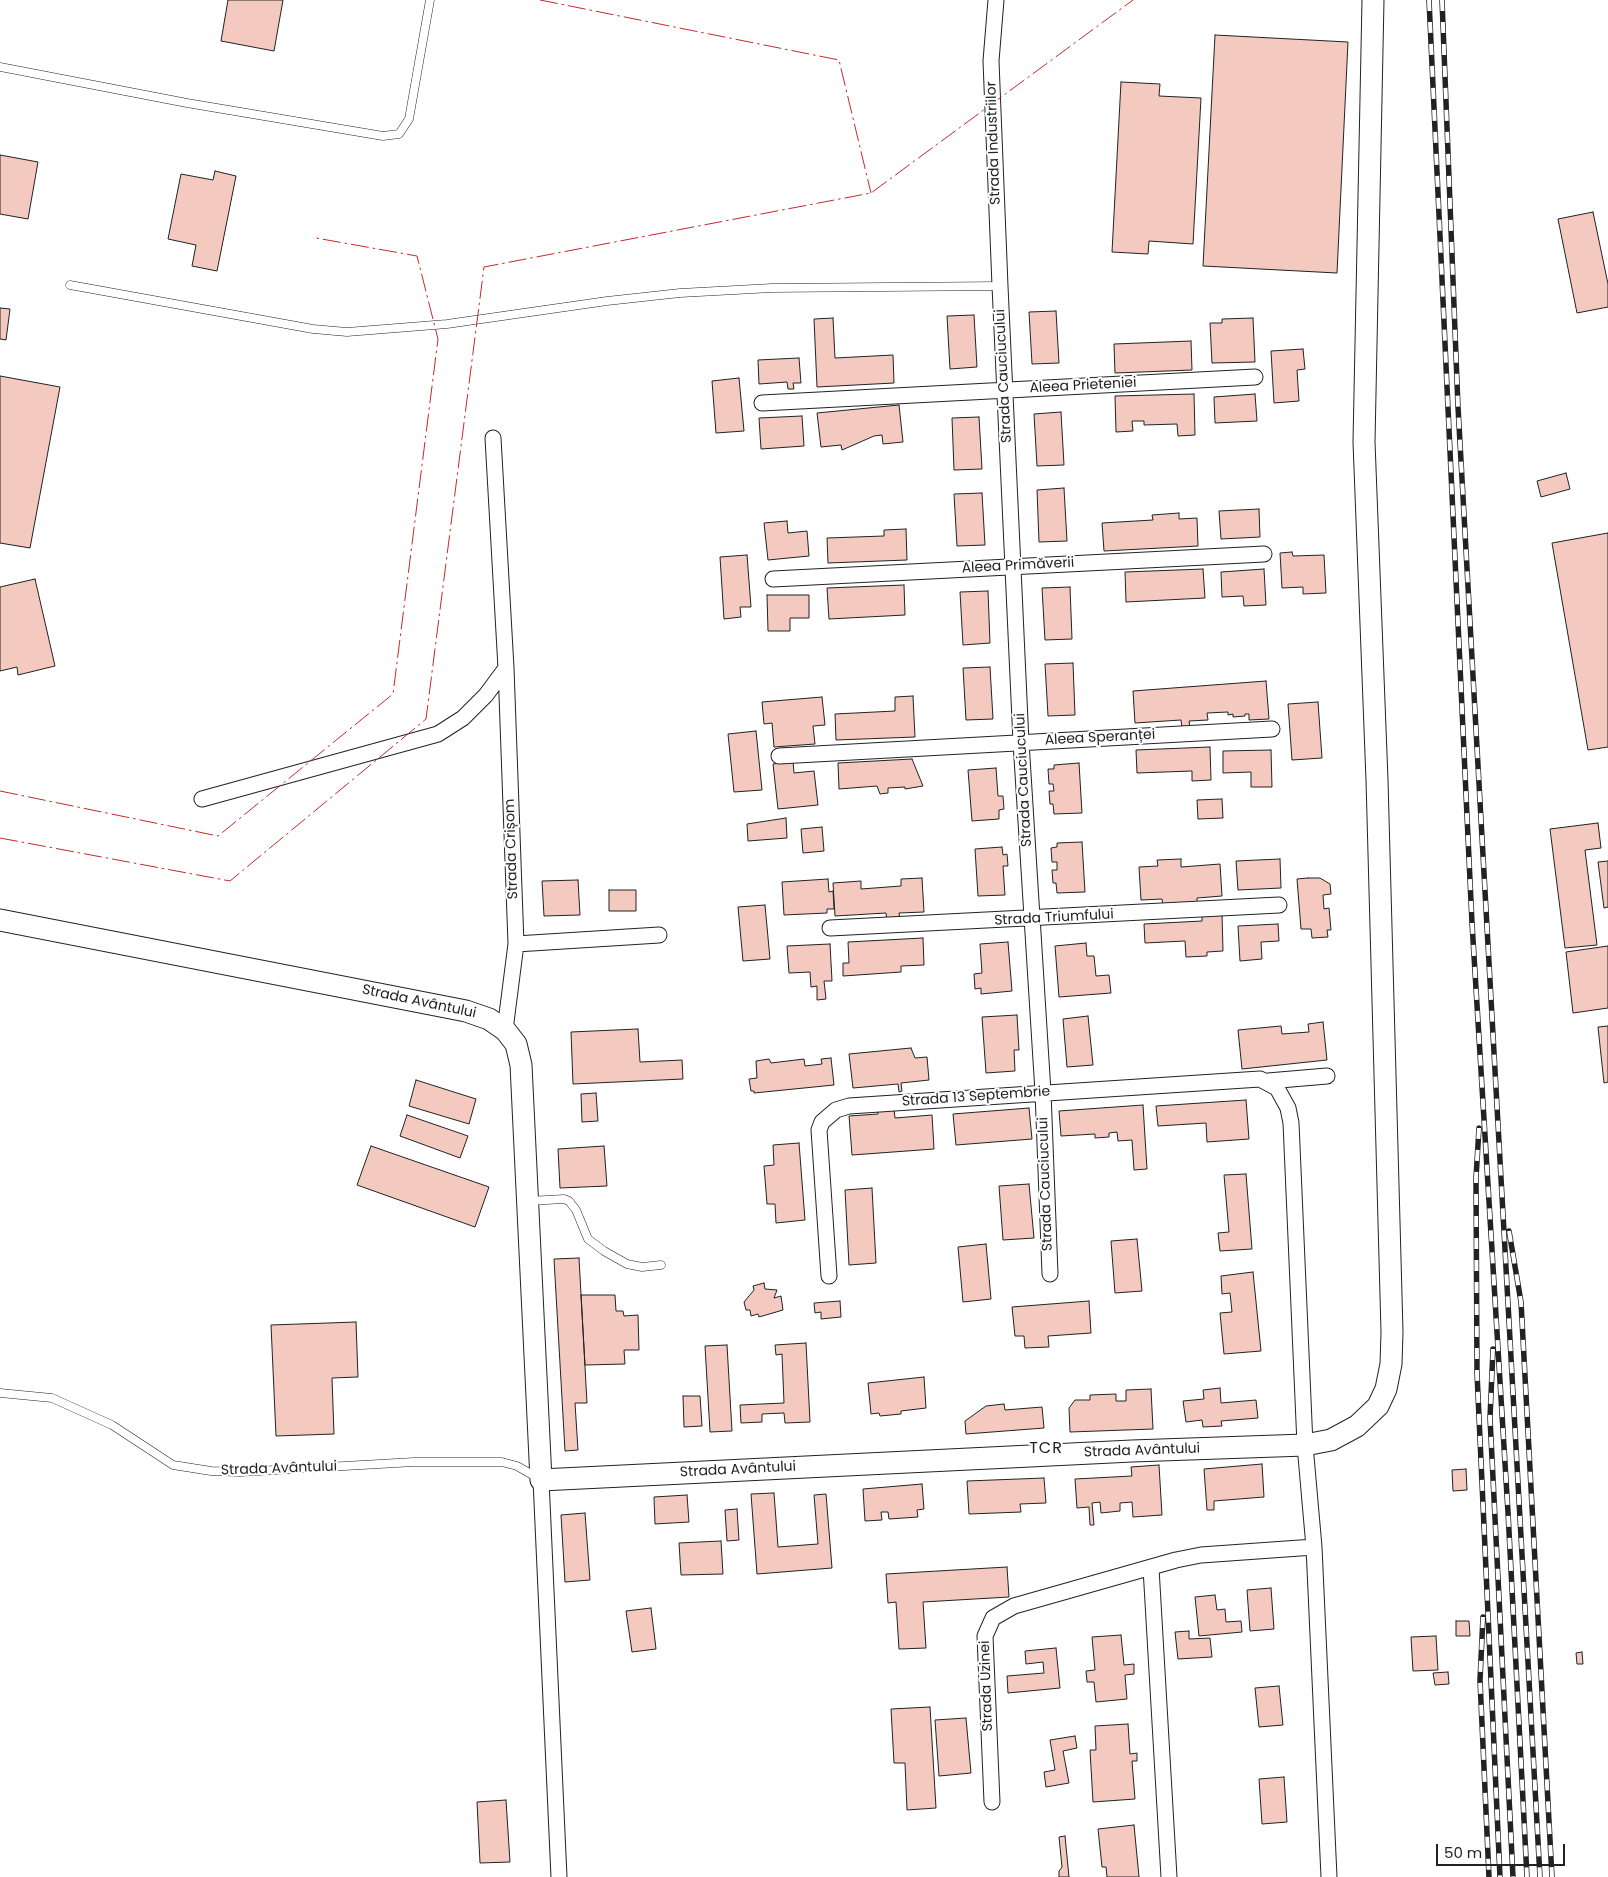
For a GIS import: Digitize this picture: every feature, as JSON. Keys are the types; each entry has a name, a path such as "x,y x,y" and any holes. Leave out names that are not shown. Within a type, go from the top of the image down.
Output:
{"main road":[{"name":"Strada Avântului","path":"0,920 466,1011 489,1019 505,1030 516,1044 521,1066 541,1480 1132,1451 1305,1445 1331,1440 1357,1426 1378,1406 1386,1390 1391,1364 1377,780 1364,442 1373,0"}],"street":[{"name":"Strada Industriilor","path":"996,0 991,61 1000,286"},
{"name":"Strada Cauciucului","path":"1000,286 1021,742 1043,1092 1050,1274"},
{"name":"Aleea Prieteniei","path":"762,403 1256,377"},
{"name":"Strada Crișom","path":"493,438 506,668 516,944 505,1030"},
{"name":"Aleea Primăverii","path":"773,579 1264,554"},
{"path":"202,799 438,734 463,718 486,695 506,668"},
{"name":"Aleea Speranței","path":"779,756 1272,729"},
{"name":"Strada Triumfului","path":"830,928 1279,906"},
{"path":"516,944 659,935"},
{"name":"Strada 13 Septembrie","path":"829,1276 819,1130 822,1122 836,1110 849,1106 1043,1092 1260,1079 1268,1082 1327,1076"},
{"path":"1268,1082 1277,1088 1283,1097 1291,1123 1305,1445 1314,1547 1329,1877"},
{"name":"Strada Avântului","path":"541,1480 559,1877"},
{"name":"Strada Uzinei","path":"992,1802 985,1636 988,1625 1001,1612 1014,1606 1201,1555 1314,1547"},
{"path":"1152,1568 1169,1877"}],"lane":[{"path":"0,66 187,103 383,136 399,134 409,119 430,0"},
{"path":"70,285 313,329 347,332 447,324 607,301 680,294 772,288 1000,286"},
{"path":"527,1202 564,1199 569,1201 576,1210 588,1239 604,1252 627,1264 642,1267 662,1265"},
{"name":"Strada Avântului","path":"0,1393 52,1398 112,1425 173,1465 211,1471 240,1472 414,1462 502,1462 517,1466 541,1480"}],"building":[{"path":"228,0 283,0 274,51 221,41"},
{"path":"1215,35 1348,42 1337,273 1203,266"},
{"path":"1121,82 1160,84 1159,96 1201,98 1193,244 1149,241 1148,254 1112,252"},
{"path":"0,155 38,162 28,219 0,214"},
{"path":"215,171 236,176 217,271 192,266 196,245 168,239 181,174 213,180"},
{"path":"1593,212 1608,284 1608,307 1577,313 1558,219"},
{"path":"0,308 10,309 6,340 0,339"},
{"path":"1056,311 1059,363 1032,364 1029,312"},
{"path":"974,315 977,367 950,369 947,316"},
{"path":"833,318 835,358 893,355 894,383 817,387 814,319"},
{"path":"1253,318 1255,362 1212,363 1210,323 1222,323 1222,319"},
{"path":"1191,341 1192,370 1115,373 1114,344"},
{"path":"1303,349 1305,369 1297,370 1299,401 1274,403 1271,351"},
{"path":"799,358 801,383 793,383 794,389 788,389 787,382 759,384 758,360"},
{"path":"0,376 60,387 30,548 0,543"},
{"path":"739,378 744,431 716,433 712,381"},
{"path":"1194,394 1195,435 1178,436 1177,424 1144,425 1144,421 1132,421 1133,431 1116,432 1115,396"},
{"path":"1255,394 1257,421 1215,423 1214,397"},
{"path":"899,405 903,442 883,444 882,435 874,436 842,450 841,445 821,447 817,413"},
{"path":"1061,412 1064,465 1037,466 1034,414"},
{"path":"802,416 804,446 761,449 759,418"},
{"path":"979,417 982,469 954,470 952,418"},
{"path":"1566,473 1570,489 1541,497 1537,481"},
{"path":"1064,488 1067,541 1039,542 1037,490"},
{"path":"982,493 985,545 957,546 954,494"},
{"path":"1259,509 1260,537 1221,539 1219,511"},
{"path":"1179,513 1179,519 1197,518 1198,546 1104,551 1102,523 1153,520 1152,515"},
{"path":"787,521 788,533 807,531 809,556 768,560 764,523"},
{"path":"906,529 907,560 828,563 827,538 884,536 884,530"},
{"path":"1608,533 1608,747 1588,750 1552,543"},
{"path":"1292,552 1293,556 1324,555 1326,593 1303,594 1303,587 1282,588 1280,553"},
{"path":"747,555 751,607 740,607 741,617 724,619 720,557"},
{"path":"1203,569 1205,598 1126,602 1125,572"},
{"path":"1264,569 1266,605 1244,606 1243,596 1222,597 1221,572"},
{"path":"35,579 55,666 18,675 17,667 0,671 0,587"},
{"path":"904,585 905,615 829,619 827,588"},
{"path":"1070,587 1072,639 1045,640 1042,588"},
{"path":"988,591 990,643 963,645 960,592"},
{"path":"767,595 809,595 809,618 790,618 790,631 768,631"},
{"path":"1073,663 1075,715 1048,716 1045,664"},
{"path":"990,667 993,719 966,720 963,668"},
{"path":"1266,681 1269,719 1249,720 1249,714 1233,717 1233,714 1228,715 1228,712 1207,713 1208,720 1189,721 1190,727 1182,728 1181,720 1135,723 1133,691"},
{"path":"913,696 915,737 836,740 835,714 895,711 895,697"},
{"path":"822,697 825,725 813,726 815,744 774,747 772,723 764,724 762,702"},
{"path":"1318,702 1322,758 1292,760 1288,704"},
{"path":"756,731 762,790 734,792 728,734"},
{"path":"1210,747 1211,780 1192,781 1192,771 1137,773 1136,750"},
{"path":"1271,750 1272,787 1251,787 1251,772 1223,773 1223,751"},
{"path":"912,759 923,786 905,789 905,787 888,788 888,793 880,794 877,786 839,789 838,763"},
{"path":"793,761 794,773 814,771 818,805 778,809 773,764"},
{"path":"1079,763 1082,813 1054,814 1053,804 1050,804 1049,791 1054,791 1053,784 1049,784 1048,769 1054,769 1054,765"},
{"path":"996,768 998,796 1003,796 1004,809 999,810 999,819 972,821 968,770"},
{"path":"1222,799 1223,818 1198,819 1197,800"},
{"path":"786,818 787,838 748,841 747,824"},
{"path":"1598,823 1601,848 1585,850 1597,945 1565,948 1550,829"},
{"path":"822,827 824,851 803,853 801,829"},
{"path":"1082,842 1085,892 1057,893 1056,883 1053,883 1052,870 1057,870 1057,862 1052,862 1051,848 1057,847 1057,843"},
{"path":"1002,847 1003,855 1007,854 1008,866 1003,866 1005,895 978,896 975,849"},
{"path":"1181,859 1181,867 1220,864 1222,896 1197,898 1197,904 1163,906 1162,899 1141,900 1139,867 1158,866 1157,860"},
{"path":"1280,859 1281,888 1238,890 1236,861"},
{"path":"1608,861 1608,907 1604,908 1598,862"},
{"path":"922,878 924,912 899,913 900,920 887,921 886,913 835,916 833,883 861,881 861,889 901,886 901,879"},
{"path":"1320,878 1330,884 1331,894 1323,895 1324,909 1329,908 1331,930 1327,930 1328,937 1312,938 1311,929 1301,929 1297,879"},
{"path":"828,879 829,892 833,891 834,909 827,909 827,913 784,915 782,882"},
{"path":"578,880 580,915 544,916 542,881"},
{"path":"609,890 636,890 636,911 609,911"},
{"path":"765,905 770,959 743,961 738,907"},
{"path":"1222,914 1223,951 1207,952 1207,956 1186,957 1185,941 1145,943 1144,924 1202,921 1202,915"},
{"path":"1278,924 1279,941 1261,942 1262,959 1240,961 1238,926"},
{"path":"923,938 924,965 901,966 901,972 843,976 843,963 849,963 848,942"},
{"path":"1008,942 1012,991 981,994 981,988 975,989 974,974 982,973 980,944"},
{"path":"1086,943 1087,956 1094,956 1096,976 1109,975 1111,993 1059,997 1055,946"},
{"path":"830,944 832,981 824,981 826,999 817,1000 817,986 811,987 810,972 789,973 787,946"},
{"path":"1608,946 1608,1008 1573,1013 1566,952"},
{"path":"1017,1015 1019,1050 1014,1050 1015,1071 986,1073 982,1017"},
{"path":"1088,1016 1093,1065 1067,1067 1063,1019"},
{"path":"1323,1022 1327,1060 1242,1069 1238,1030 1281,1026 1282,1034 1309,1032 1308,1024"},
{"path":"1608,1026 1608,1082 1604,1083 1598,1027"},
{"path":"638,1029 640,1062 682,1060 683,1079 573,1084 571,1032"},
{"path":"911,1048 915,1058 927,1057 929,1080 901,1083 902,1091 899,1092 898,1084 853,1088 849,1054"},
{"path":"831,1058 834,1085 754,1093 754,1091 751,1091 749,1079 757,1078 756,1061 769,1059 771,1063 804,1059 805,1066 822,1064 821,1059"},
{"path":"416,1080 476,1099 469,1124 409,1106"},
{"path":"596,1093 598,1121 582,1122 581,1094"},
{"path":"1246,1100 1249,1139 1207,1142 1206,1123 1158,1126 1156,1106"},
{"path":"1143,1105 1147,1169 1134,1170 1132,1140 1118,1141 1117,1132 1109,1133 1109,1137 1095,1138 1095,1134 1061,1136 1059,1111"},
{"path":"1029,1108 1032,1139 956,1145 953,1114"},
{"path":"894,1109 895,1118 932,1115 934,1149 852,1155 849,1116 878,1114 878,1110"},
{"path":"407,1115 468,1136 460,1158 400,1136"},
{"path":"799,1143 805,1220 776,1223 775,1204 767,1204 764,1166 774,1165 773,1145"},
{"path":"371,1146 489,1187 475,1227 357,1185"},
{"path":"604,1146 607,1186 560,1188 558,1149"},
{"path":"1246,1174 1252,1249 1220,1251 1218,1233 1229,1232 1224,1175"},
{"path":"1029,1184 1034,1238 1003,1240 999,1186"},
{"path":"872,1188 876,1263 849,1265 845,1190"},
{"path":"1137,1239 1142,1291 1115,1293 1111,1241"},
{"path":"986,1244 991,1299 963,1302 958,1247"},
{"path":"579,1258 587,1403 575,1403 578,1450 565,1451 554,1259"},
{"path":"1253,1272 1261,1351 1224,1354 1220,1313 1232,1312 1230,1293 1222,1294 1221,1276"},
{"path":"764,1283 765,1289 777,1290 774,1298 781,1296 783,1310 759,1317 758,1314 751,1316 750,1310 746,1310 744,1302 754,1290 753,1286"},
{"path":"581,1295 615,1295 616,1311 623,1311 624,1316 638,1315 639,1350 624,1350 625,1364 585,1365"},
{"path":"840,1301 841,1317 821,1319 821,1312 815,1313 814,1303"},
{"path":"1089,1301 1091,1333 1048,1336 1049,1347 1025,1348 1024,1336 1015,1336 1012,1307"},
{"path":"356,1322 358,1377 332,1378 334,1434 276,1436 271,1325"},
{"path":"806,1343 810,1422 785,1423 784,1413 762,1414 762,1422 741,1423 740,1405 784,1403 782,1354 776,1355 775,1345"},
{"path":"727,1345 732,1431 710,1432 705,1346"},
{"path":"924,1377 926,1408 901,1411 901,1414 880,1416 879,1413 871,1414 868,1383"},
{"path":"1220,1388 1221,1403 1256,1400 1258,1418 1221,1421 1222,1426 1203,1427 1202,1420 1186,1422 1183,1401 1204,1399 1203,1390"},
{"path":"1151,1389 1153,1429 1070,1432 1069,1408 1075,1400 1090,1400 1090,1395 1116,1394 1116,1401 1126,1401 1126,1390"},
{"path":"683,1396 700,1396 702,1426 684,1427"},
{"path":"1004,1404 1005,1410 1042,1407 1044,1428 966,1434 965,1421 986,1406"},
{"path":"1262,1464 1264,1497 1214,1501 1214,1510 1207,1510 1204,1469"},
{"path":"1159,1465 1162,1515 1133,1517 1132,1502 1120,1503 1120,1511 1101,1513 1100,1502 1092,1503 1094,1525 1090,1525 1089,1507 1077,1508 1075,1479 1132,1476 1131,1467"},
{"path":"1466,1469 1467,1490 1453,1491 1452,1470"},
{"path":"1044,1478 1046,1503 1020,1504 1021,1512 969,1514 967,1481"},
{"path":"922,1484 924,1509 917,1510 918,1517 889,1519 888,1512 881,1512 882,1520 865,1521 863,1489"},
{"path":"774,1493 778,1547 818,1544 814,1495 826,1494 832,1568 757,1574 751,1494"},
{"path":"687,1495 689,1522 655,1524 654,1497"},
{"path":"737,1509 739,1540 727,1541 725,1510"},
{"path":"585,1513 590,1580 565,1582 561,1515"},
{"path":"721,1541 723,1574 681,1575 679,1543"},
{"path":"1007,1567 1009,1597 923,1602 926,1648 899,1649 896,1602 888,1603 886,1574"},
{"path":"1271,1588 1274,1629 1250,1631 1247,1590"},
{"path":"1215,1595 1217,1610 1225,1609 1226,1622 1241,1621 1242,1632 1199,1636 1195,1597"},
{"path":"651,1608 656,1649 632,1652 626,1611"},
{"path":"1456,1621 1469,1621 1470,1636 1456,1636"},
{"path":"1189,1631 1189,1639 1210,1638 1212,1657 1178,1659 1175,1632"},
{"path":"1121,1635 1124,1665 1134,1664 1134,1674 1125,1675 1127,1699 1096,1702 1094,1682 1087,1682 1086,1671 1095,1670 1092,1637"},
{"path":"1436,1636 1438,1670 1413,1671 1411,1637"},
{"path":"1056,1648 1060,1688 1008,1693 1007,1676 1044,1673 1043,1662 1026,1664 1025,1651"},
{"path":"1582,1652 1583,1664 1577,1664 1576,1653"},
{"path":"1448,1672 1449,1684 1435,1685 1433,1673"},
{"path":"1279,1686 1283,1725 1259,1727 1255,1688"},
{"path":"930,1707 936,1808 907,1810 905,1763 894,1763 891,1709"},
{"path":"966,1718 971,1773 939,1776 935,1720"},
{"path":"1128,1724 1130,1754 1137,1753 1137,1761 1132,1761 1135,1799 1093,1802 1090,1750 1096,1750 1095,1726"},
{"path":"1075,1736 1077,1748 1063,1751 1069,1783 1046,1787 1044,1772 1055,1770 1050,1740"},
{"path":"1284,1777 1287,1822 1262,1824 1259,1779"},
{"path":"506,1800 510,1862 480,1863 477,1802"},
{"path":"1134,1825 1139,1877 1107,1877 1106,1867 1102,1867 1098,1829"},
{"path":"1065,1836 1069,1877 1059,1877 1059,1871 1062,1867 1059,1837"}],"railway":[{"path":"1429,0 1472,923 1508,1512 1527,1877"},
{"path":"1442,0 1458,407 1540,1877"},
{"path":"1479,1128 1476,1178 1477,1373 1500,1877"},
{"path":"1509,1231 1521,1302 1552,1877"},
{"path":"1493,1349 1490,1418 1513,1877"},
{"path":"1483,1617 1480,1680 1489,1877"}],"power":[{"path":"540,0 839,60 871,193"},
{"path":"0,838 230,881 426,719 484,267 871,193 1133,0"},
{"path":"0,791 218,836 393,694 438,339 417,256 316,238"}],"district":[{"name":"TCR","path":"1046,1449"}]}
